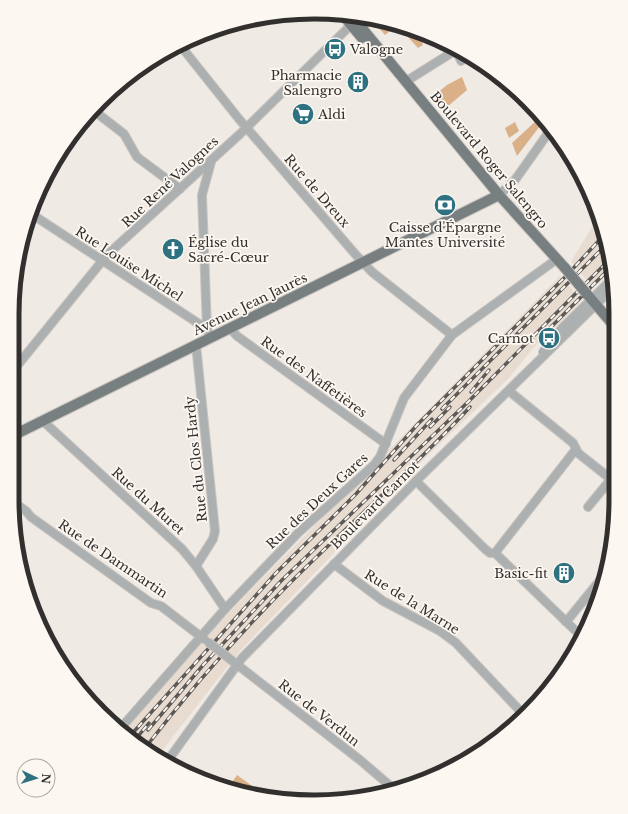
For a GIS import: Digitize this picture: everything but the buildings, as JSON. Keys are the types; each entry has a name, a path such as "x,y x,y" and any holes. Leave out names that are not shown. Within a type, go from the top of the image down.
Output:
{"main road":[{"name":"Boulevard Roger Salengro","path":"354,22 376,54 393,68 499,195 565,268 609,320"},
{"name":"Avenue Jean Jaurès","path":"19,433 196,345 209,334 230,328 499,195"}],"street":[{"name":"Rue René Valognes","path":"19,363 102,261 246,128 352,22"},
{"name":"Rue de Dreux","path":"184,49 246,128 372,272 452,335"},
{"path":"405,82 450,53"},
{"path":"97,113 124,134 137,157 180,189"},
{"path":"499,195 515,180 548,134"},
{"path":"209,334 202,195 211,161"},
{"path":"190,181 198,187 202,195"},
{"name":"Rue Louise Michel","path":"36,217 209,334"},
{"name":"Rue des Deux Gares","path":"122,724 225,609 300,532 374,465 386,444 404,398 452,335 557,259"},
{"name":"Boulevard Carnot","path":"170,757 237,664 416,481 534,367 591,299 607,284"},
{"name":"Boulevard Carnot","path":"591,299 608,291"},
{"name":"Rue des Naffetières","path":"230,328 237,336 386,444"},
{"name":"Rue du Clos Hardy","path":"196,345 215,523 213,539 196,566"},
{"path":"509,392 573,443 583,457 609,477"},
{"name":"Rue du Muret","path":"43,421 182,549 196,566 225,609"},
{"path":"495,553 576,449"},
{"path":"416,481 485,549 490,553 495,553 577,633"},
{"path":"588,507 609,481"},
{"name":"Rue de Dammartin","path":"19,506 31,517 151,602 161,606 208,642"},
{"name":"Rue de la Marne","path":"334,564 383,601 440,631 456,643 521,711"},
{"path":"566,622 596,585"},
{"name":"Rue de Verdun","path":"208,642 360,760 389,785"}],"shaded area":[{"path":"381,27 392,30 385,35 379,28"},
{"path":"405,34 425,40 422,43 423,45 418,48"},
{"path":"462,77 467,90 447,107 436,94 447,85"},
{"path":"537,120 540,126 517,156 512,143"},
{"path":"515,122 519,131 509,138 505,128"},
{"path":"594,223 599,238 606,276 599,283 591,285 571,262"},
{"path":"560,276 582,300 535,346 509,378 427,456 239,652 161,752 127,728 215,627"},
{"path":"237,775 256,789 238,785 231,783"}],"railway":[{"path":"133,733 276,573 356,494 417,425 568,274 599,240"},
{"path":"442,409 602,249"},
{"path":"148,730 204,664 282,580 470,400 604,265"},
{"path":"549,329 606,272"},
{"path":"471,392 489,370"},
{"path":"430,427 450,407"},
{"path":"148,744 179,705 251,623 404,474 470,407"},
{"path":"394,460 432,419"},
{"path":"138,737 149,723"}],"place":[{"name":"Valogne","path":"335,49"},
{"name":"Pharmacie Salengro","path":"358,82"},
{"name":"Aldi","path":"303,114"},
{"name":"Caisse d'Épargne Mantes Université","path":"445,205"},
{"name":"Église du Sacré-Cœur","path":"173,249"},
{"name":"Carnot","path":"549,338"},
{"name":"Basic-fit","path":"564,573"}]}
